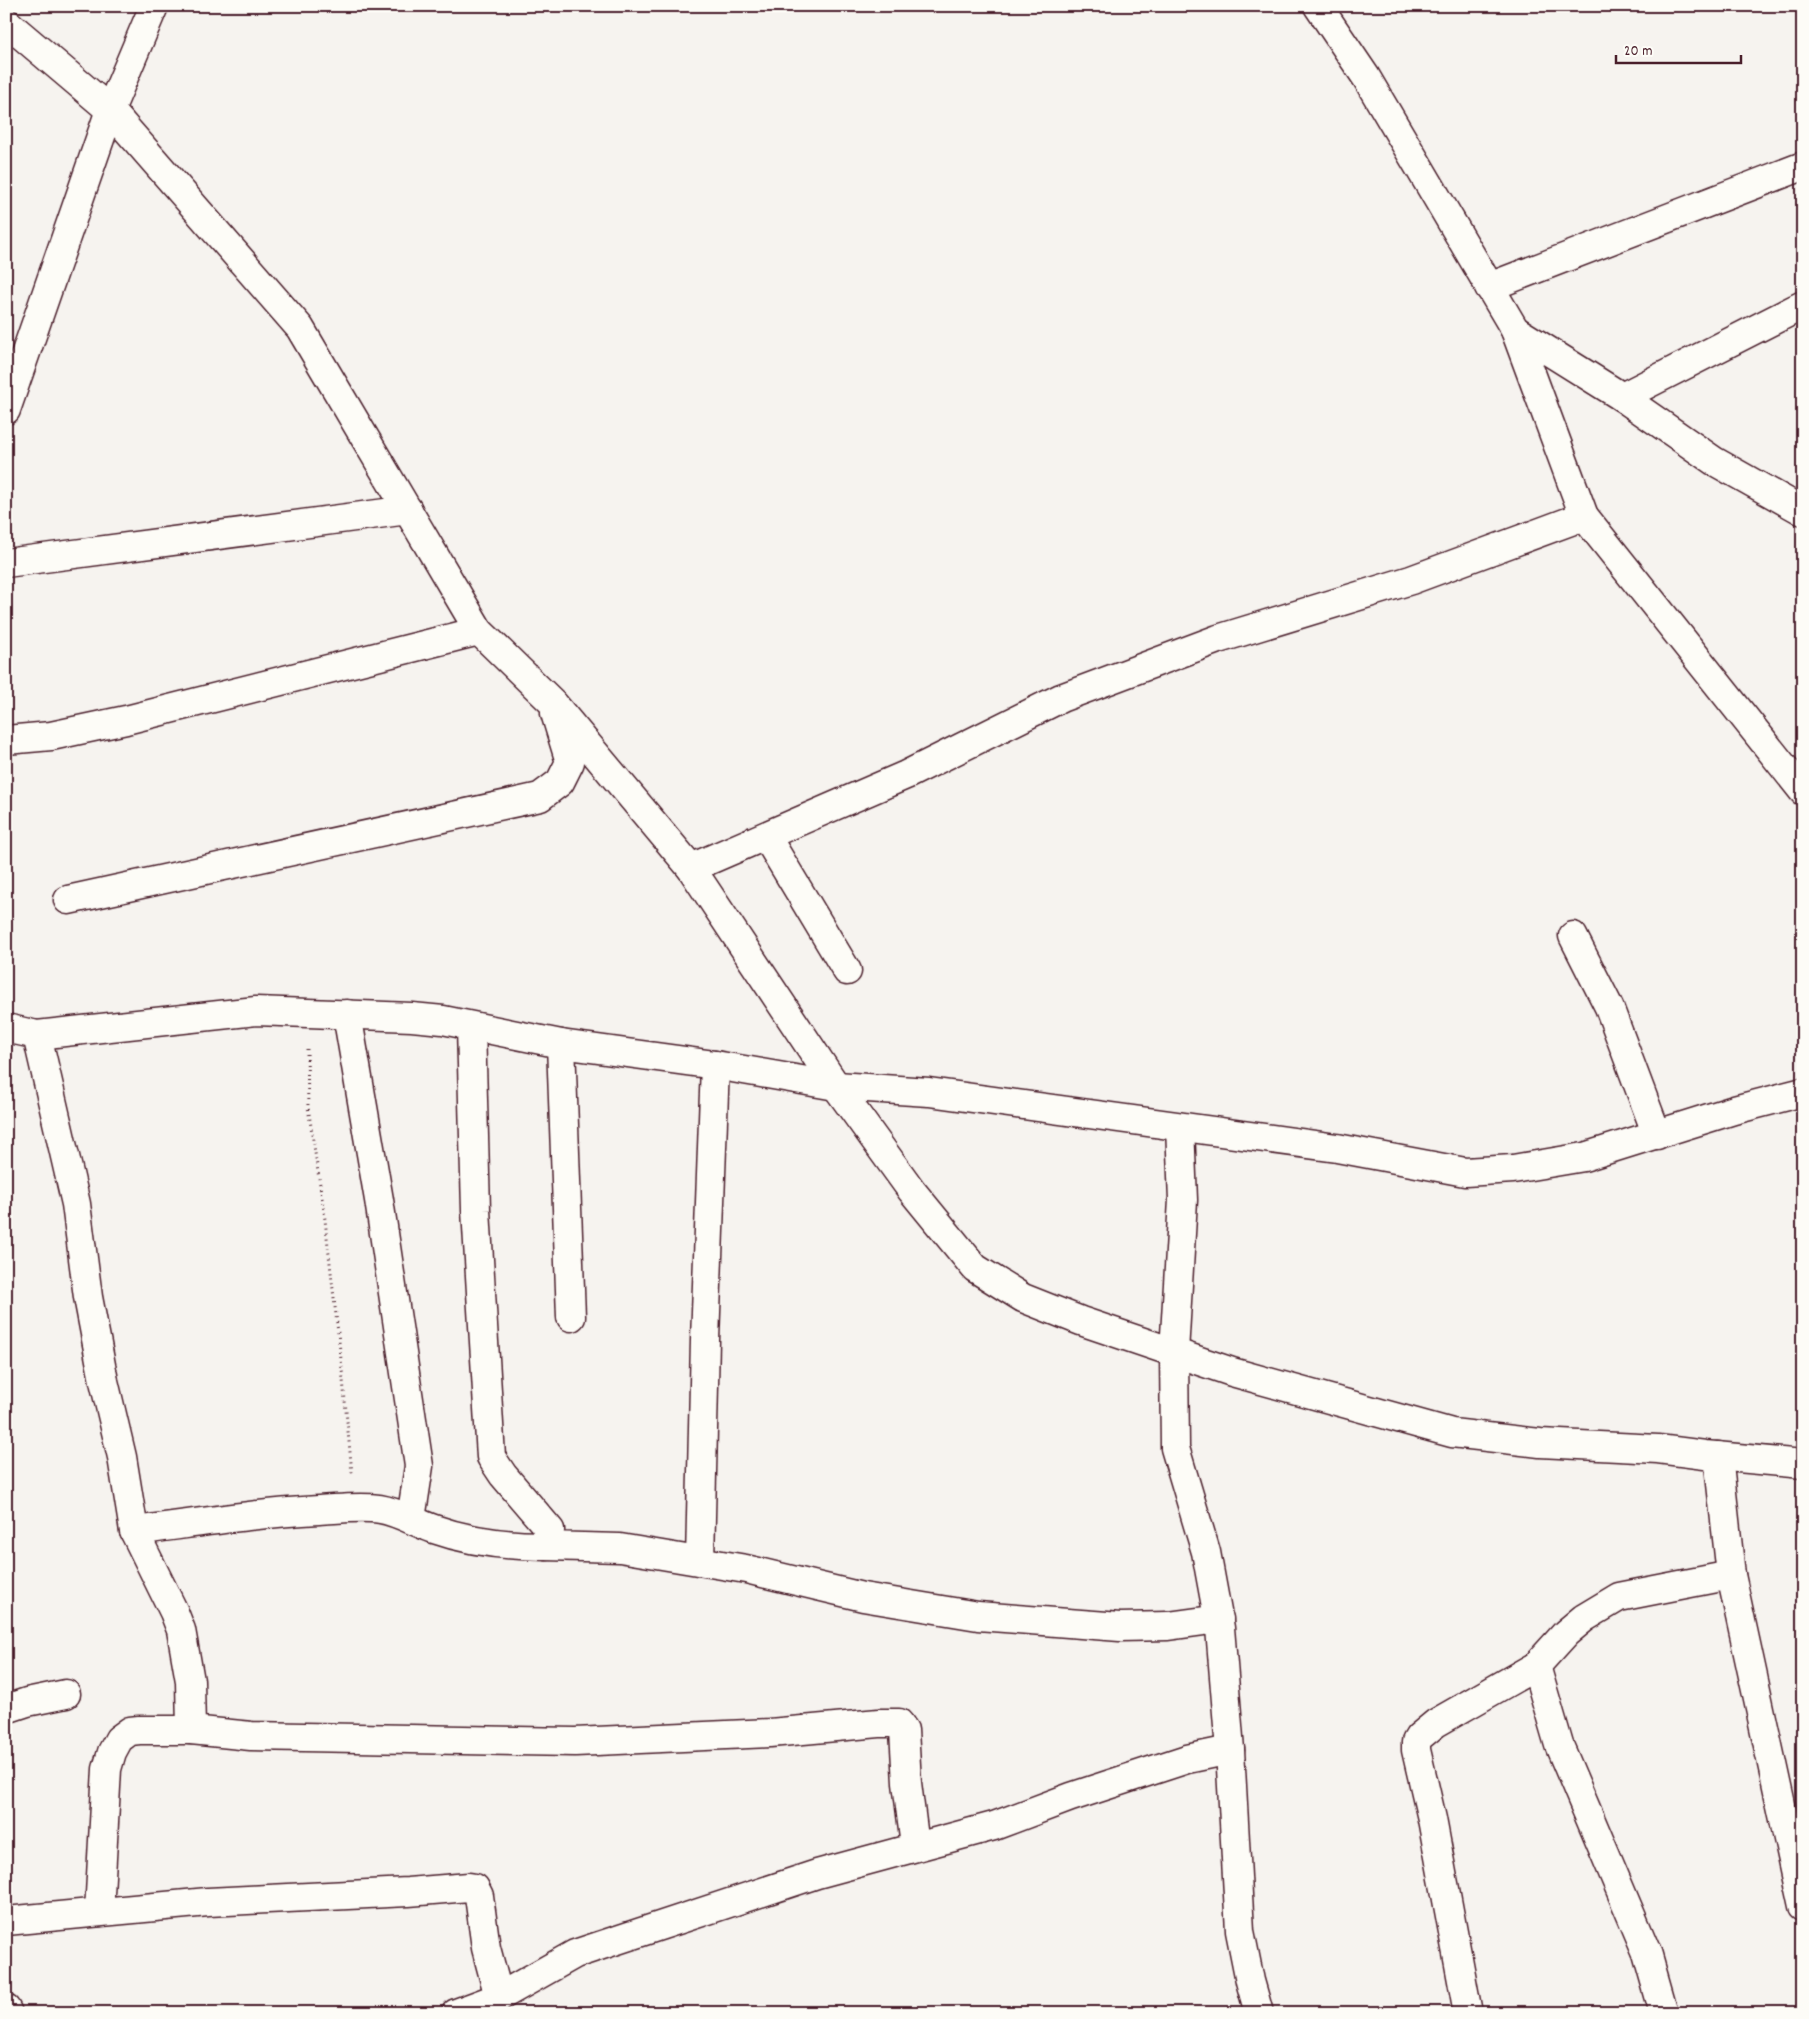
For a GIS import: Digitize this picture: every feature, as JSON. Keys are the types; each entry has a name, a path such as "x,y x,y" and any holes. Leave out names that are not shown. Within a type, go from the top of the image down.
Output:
{"street":[{"path":"6,410 110,110 154,6"},
{"path":"1318,6 1366,77 1515,330 1584,516 1803,791"},
{"path":"6,22 110,110 300,328 479,632 552,702 691,868 836,1086 912,1191 975,1268 1023,1298 1081,1321 1232,1372 1452,1432 1540,1443 1658,1449 1803,1464"},
{"path":"1489,287 1803,166"},
{"path":"1622,397 1803,305"},
{"path":"1515,330 1622,397 1714,461 1803,511"},
{"path":"6,563 408,510"},
{"path":"691,868 906,775 1061,698 1218,639 1411,580 1584,516"},
{"path":"6,740 50,736 126,720 479,632"},
{"path":"68,900 540,797 560,782 570,762 552,702"},
{"path":"766,836 847,971"},
{"path":"1573,936 1609,1006 1657,1135"},
{"path":"6,1028 37,1035 256,1011 307,1011 443,1020 561,1044 715,1065 836,1086 929,1092 1337,1148 1465,1172 1513,1169 1584,1157 1734,1110 1803,1092"},
{"path":"347,1014 379,1200 419,1466 411,1519"},
{"path":"471,1027 476,1210 491,1457 503,1475 550,1530 546,1546"},
{"path":"37,1035 76,1204 88,1297 104,1381 122,1457 134,1531 181,1630 190,1681 191,1730"},
{"path":"561,1044 571,1317"},
{"path":"700,1562 705,1340 715,1065"},
{"path":"1180,1127 1183,1200 1174,1352 1175,1448 1206,1552 1219,1619 1230,1750 1240,1931 1250,1981 1259,2013"},
{"path":"1718,1456 1731,1574 1803,1907"},
{"path":"134,1531 192,1522 279,1513 355,1508 380,1509 411,1519 444,1533 479,1542 511,1546 620,1548 746,1569 863,1597 978,1616 1120,1627 1168,1626 1219,1619"},
{"path":"1468,2013 1432,1819 1416,1750 1416,1742 1423,1733 1436,1723 1536,1666 1566,1633 1584,1618 1619,1597 1731,1574"},
{"path":"1536,1666 1559,1745 1647,1953 1664,2013"},
{"path":"6,1709 66,1694"},
{"path":"99,1912 105,1778 112,1752 119,1739 130,1731 191,1730 251,1736 575,1742 770,1733 899,1724 904,1735 907,1783 915,1846"},
{"path":"456,2013 499,1997 575,1954 818,1874 994,1826 1071,1797 1187,1759 1230,1750"},
{"path":"6,1922 208,1902 469,1887 475,1888 479,1896 486,1948 499,1997"},
{"path":"6,2009 8,2013"}],"path":[{"path":"307,1011 308,1107 324,1210 355,1508"}]}
